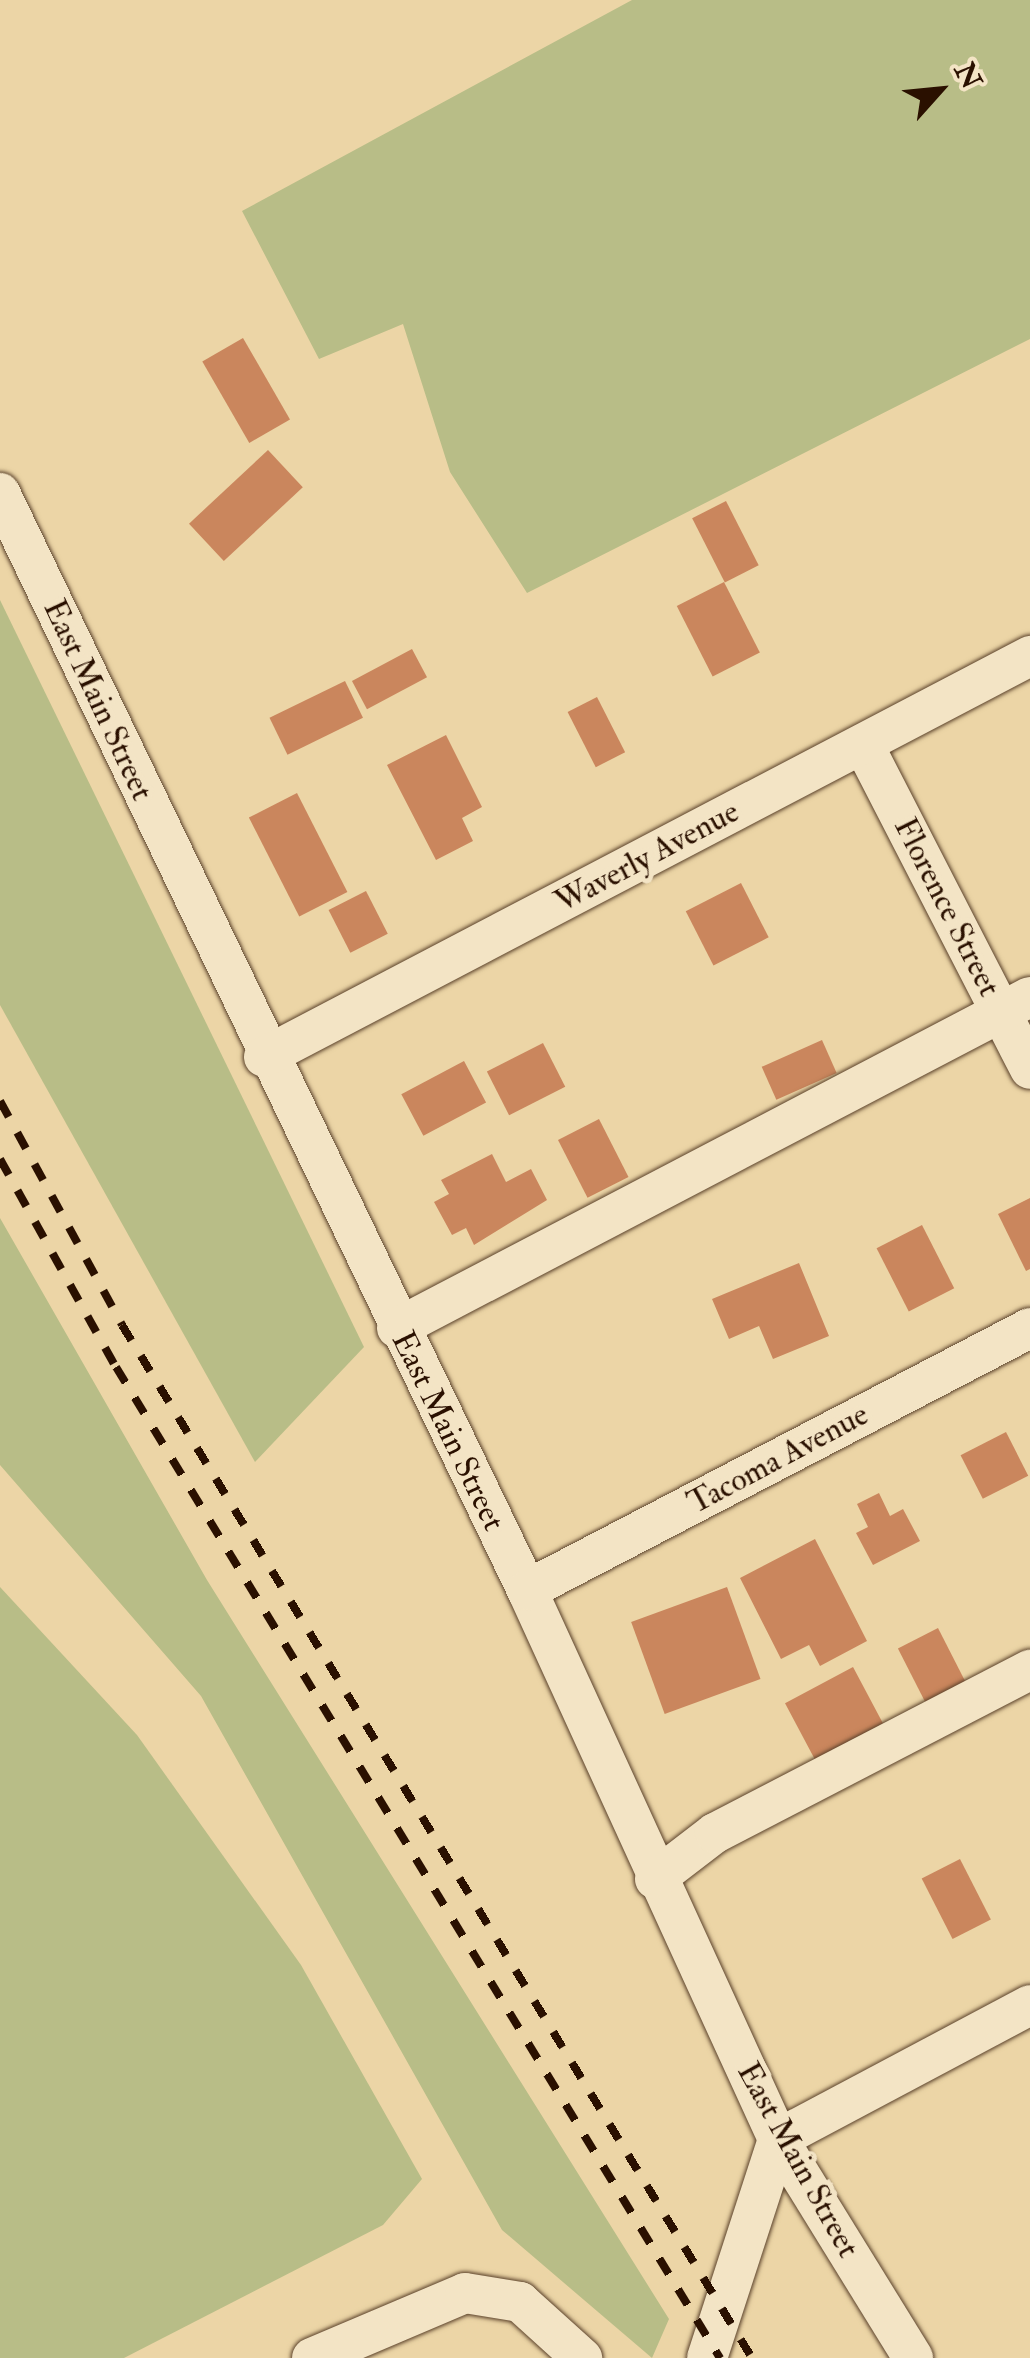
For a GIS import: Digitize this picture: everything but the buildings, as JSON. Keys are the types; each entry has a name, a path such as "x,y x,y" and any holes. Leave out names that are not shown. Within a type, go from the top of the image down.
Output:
{"street":[{"name":"East Main Street","path":"0,493 264,1057 527,1590 655,1879 778,2139 914,2358"},
{"name":"Waverly Avenue","path":"264,1057 1030,656"},
{"name":"Florence Street","path":"863,744 1015,1004 1030,1069"},
{"path":"397,1328 1015,1004"},
{"name":"Tacoma Avenue","path":"527,1590 1030,1328"},
{"path":"655,1879 715,1833 1030,1670"},
{"path":"707,2358 778,2139 1030,2005"},
{"path":"312,2358 464,2293 520,2302 582,2358"}],"green space":[{"path":"632,0 1030,0 1030,339 527,593 450,472 403,324 319,359 242,211"},
{"path":"0,600 364,1347 255,1462 0,1005"},
{"path":"0,1218 207,1580 669,2319 652,2358 502,2230 201,1696 0,1465"},
{"path":"0,1587 137,1735 301,1965 422,2179 383,2225 124,2358 0,2358"}],"railway":[{"path":"0,1101 122,1325 752,2358"},
{"path":"0,1159 116,1367 720,2358"}]}
